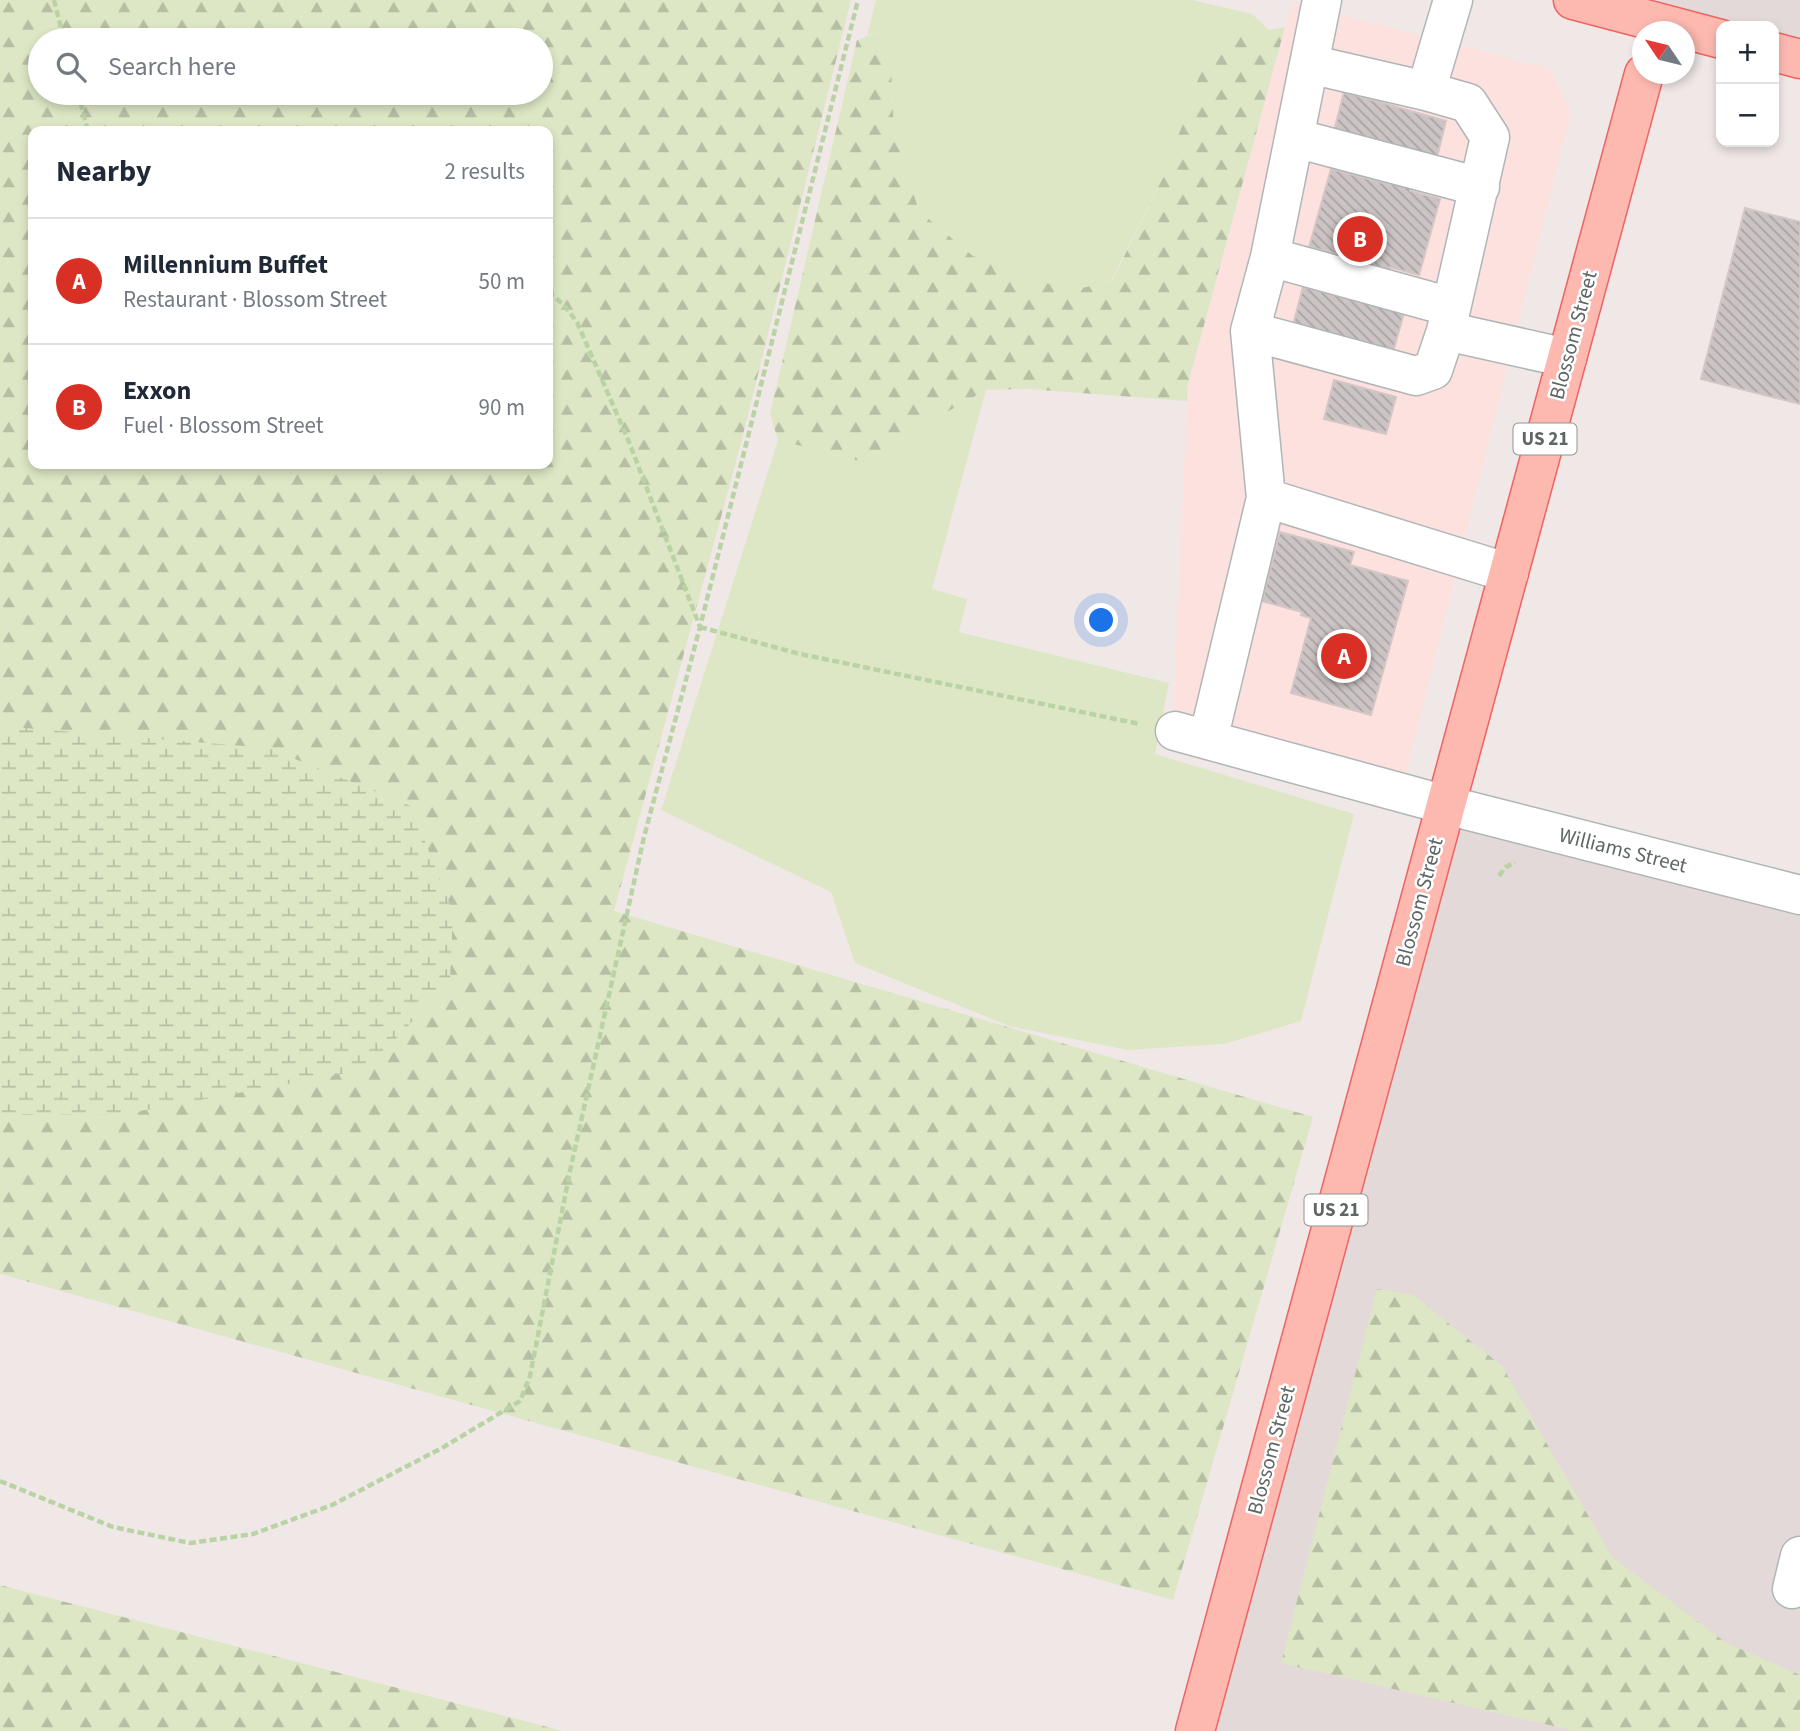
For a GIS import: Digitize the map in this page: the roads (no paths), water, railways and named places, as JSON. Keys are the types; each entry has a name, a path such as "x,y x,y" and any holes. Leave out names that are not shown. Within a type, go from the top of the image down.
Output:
{"main road":[{"path":"1573,0 1659,18 1716,37"},
{"path":"1779,53 1800,59"},
{"name":"Blossom Street","path":"1195,1731 1641,84"}],"street":[{"path":"1322,0 1270,257 1250,331 1266,498 1508,573"},
{"path":"1426,91 1453,0"},
{"path":"1250,331 1416,376 1433,370 1480,187 1490,137 1468,103 1309,64"},
{"path":"1295,138 1480,187"},
{"path":"1270,257 1567,358"},
{"name":"Williams Street","path":"1266,498 1192,736 1446,805 1800,895"}],"place":[{"name":"Exxon","path":"1360,239"},
{"name":"Millennium Buffet","path":"1344,656"}]}
